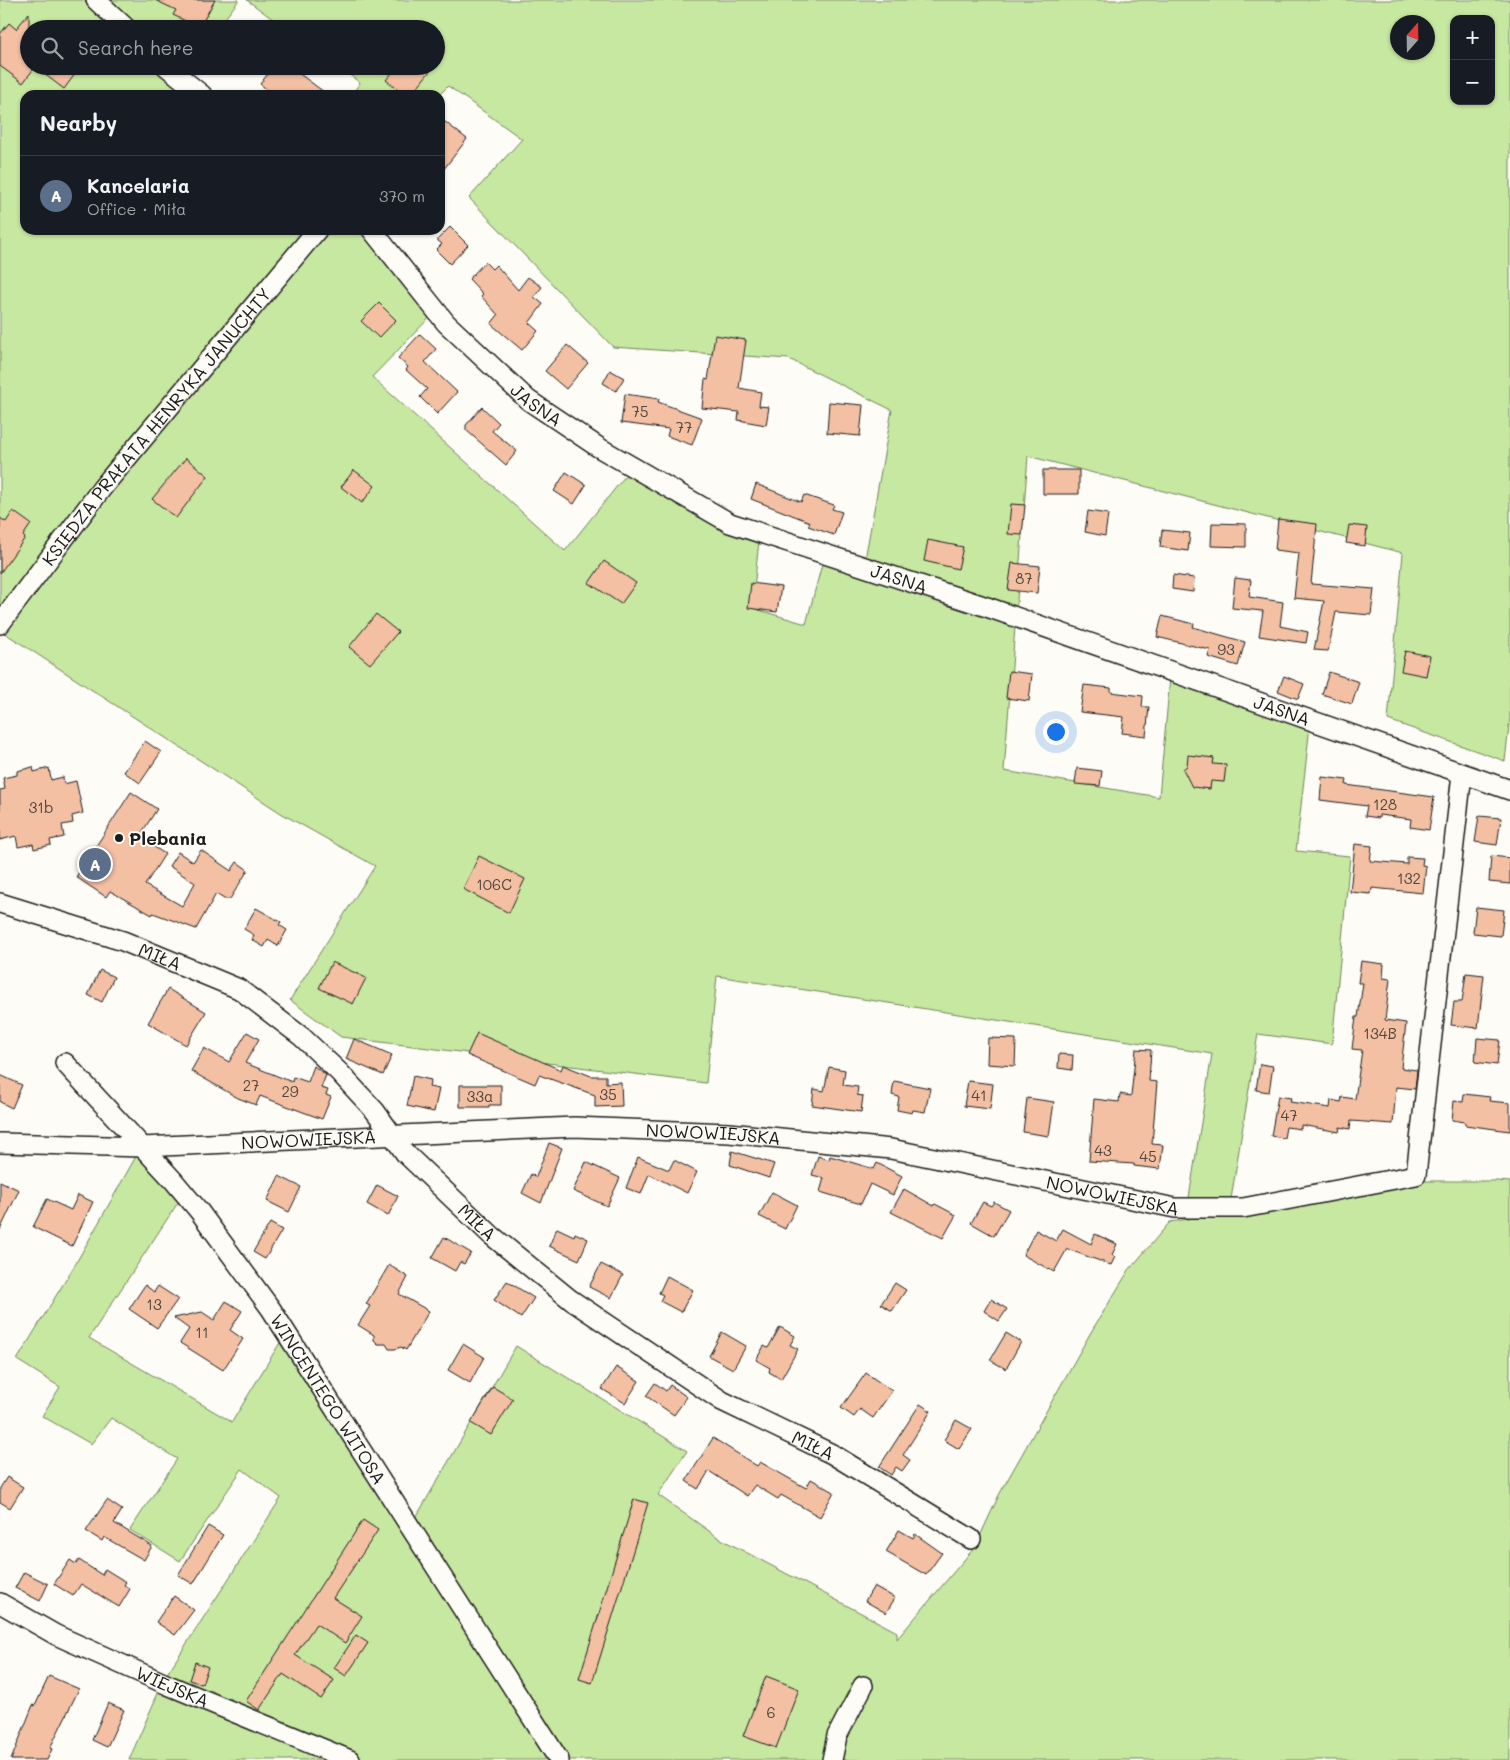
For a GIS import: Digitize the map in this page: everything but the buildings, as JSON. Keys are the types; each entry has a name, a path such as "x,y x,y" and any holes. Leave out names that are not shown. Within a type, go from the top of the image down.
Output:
{"street":[{"path":"96,0 117,20"},
{"path":"177,75 196,90"},
{"name":"KSIĘDZA PRAŁATA HENRYKA JANUCHTY","path":"0,624 102,488 313,235"},
{"name":"JASNA","path":"376,235 446,323 528,400 598,447 730,523 987,607 1510,790"},
{"name":"NOWOWIEJSKA","path":"0,1143 142,1147 574,1126 758,1136 891,1149 1175,1208 1243,1208 1416,1175 1462,774"},
{"name":"MIŁA","path":"0,903 123,941 239,989 302,1037 339,1072 375,1112 405,1153 491,1235 571,1300 722,1401 832,1454 971,1539"},
{"name":"WINCENTEGO WITOSA","path":"65,1063 198,1211 271,1309 559,1760"},
{"name":"WIEJSKA","path":"0,1603 56,1635 168,1685 350,1760"},
{"path":"832,1760 837,1736 863,1686"}],"green space":[{"path":"0,0 85,0 107,20 20,20 20,75 167,75 186,90 20,90 20,235 373,235 433,314 372,377 565,551 634,465 760,531 752,608 806,624 825,553 864,565 892,410 789,359 613,347 469,198 522,139 448,86 444,90 355,90 360,83 350,75 445,75 445,20 274,20 247,0 1510,0 1510,718 1505,761 1388,720 1403,553 1028,456 1004,771 1159,797 1171,667 1311,717 1296,851 1350,856 1332,1044 1258,1034 1230,1205 1188,1204 1212,1054 717,976 706,1083 341,1037 290,1000 375,866 284,815 0,630"},
{"path":"106,0 239,0 224,20 126,20"},
{"path":"139,1151 181,1198 89,1338 232,1422 287,1331 412,1524 516,1346 687,1451 658,1495 719,1538 897,1632 897,1639 975,1547 999,1495 1091,1332 1129,1270 1170,1222 1419,1181 1510,1182 1510,1760 129,1760 165,1677 281,1498 242,1469 180,1561 130,1530 177,1459 111,1418 91,1444 42,1416 60,1387 17,1360 76,1263"}],"place":[{"name":"Plebania","path":"119,838"},
{"name":"Kancelaria","path":"95,864"}]}
